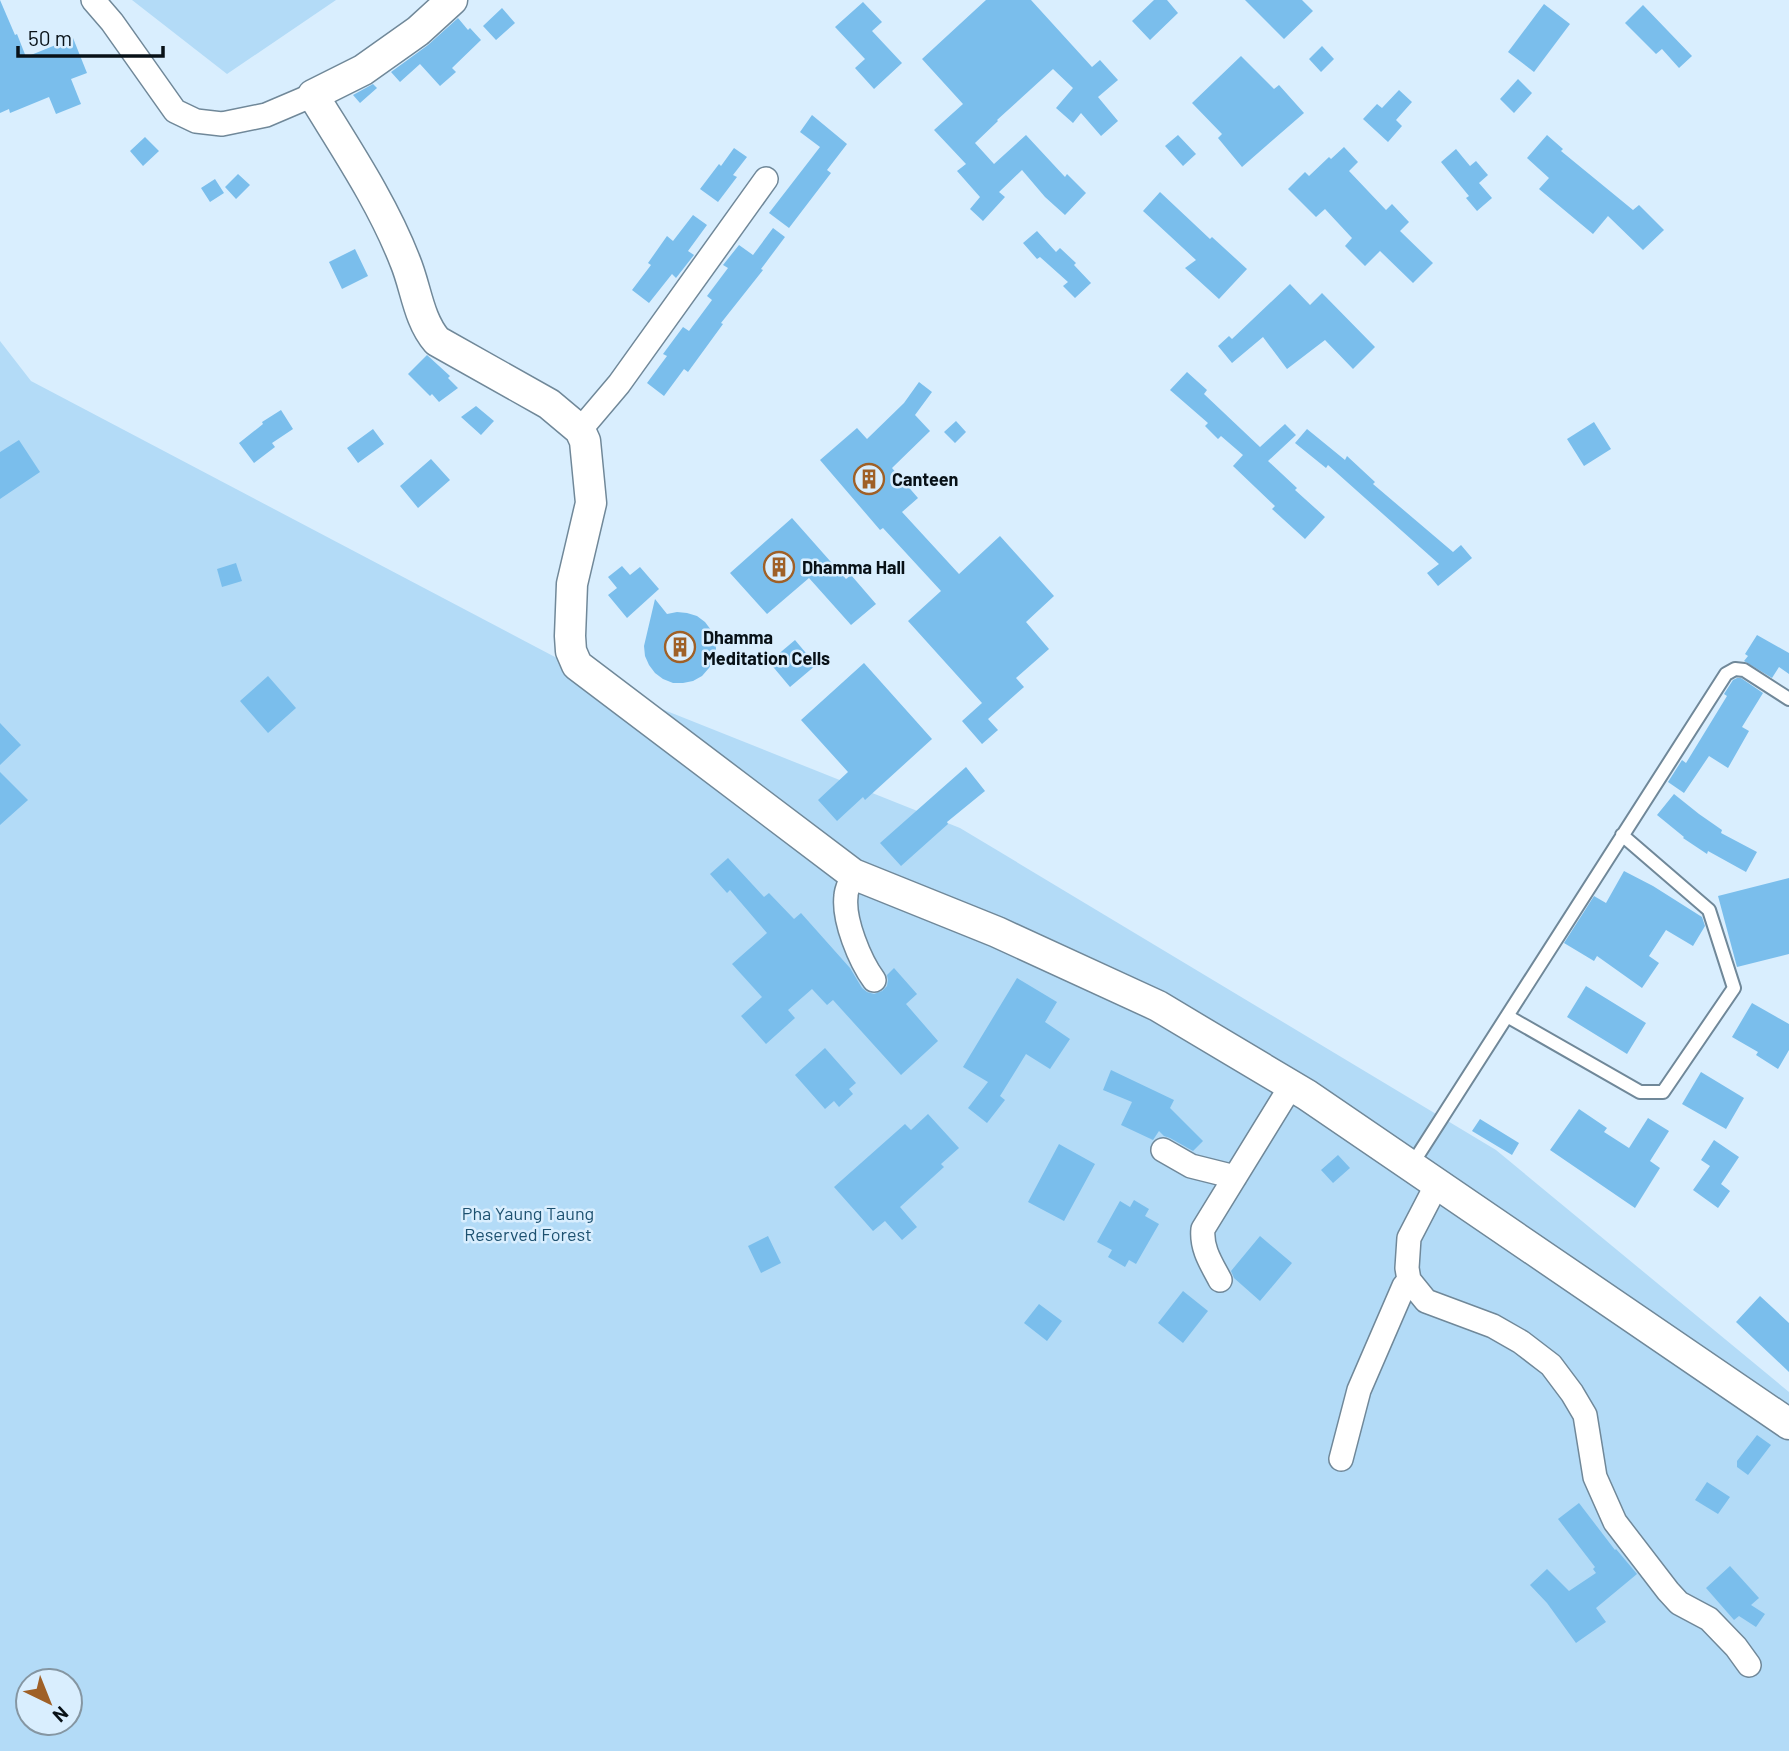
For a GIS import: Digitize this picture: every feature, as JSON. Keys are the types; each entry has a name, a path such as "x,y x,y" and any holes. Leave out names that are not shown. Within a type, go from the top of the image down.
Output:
{"street":[{"path":"93,0 112,22 175,111 196,121 222,124 266,115 363,70 418,31 453,0"},
{"path":"313,95 378,202 406,261 425,323 437,341 549,404 580,430 585,441 591,503 572,584 570,636 571,652 577,665 853,874 997,932 1158,1006 1291,1086 1789,1424"},
{"path":"580,430 619,384 766,179"},
{"path":"853,874 846,895 847,920 865,968 874,981"},
{"path":"1220,1280 1205,1252 1203,1229 1291,1086"},
{"path":"1163,1150 1191,1166 1235,1177"},
{"path":"1437,1184 1409,1238 1406,1268 1409,1280 1426,1301 1493,1326 1521,1342 1551,1365 1585,1415 1595,1477 1615,1522 1679,1603 1709,1619 1749,1665"},
{"path":"1341,1459 1359,1390 1409,1280"}],"lane":[{"path":"1411,1166 1726,674 1735,669 1744,670 1789,699"},
{"path":"1507,1016 1640,1092 1663,1092 1734,988 1709,910 1622,835"}],"green space":[{"path":"132,0 336,0 227,74"},
{"name":"Pha Yaung Taung Reserved Forest","path":"0,341 31,381 629,696 960,828 1496,1150 1789,1392 1789,1751 0,1751"}],"building":[{"path":"0,0 26,57 73,38 87,73 71,79 81,104 56,114 49,97 10,113 9,109 0,113"},
{"path":"986,0 1031,0 1092,67 1100,60 1118,80 1098,97 1118,121 1101,136 1081,113 1073,123 1056,108 1073,88 1053,69 975,143 994,164 1026,135 1065,177 1067,174 1086,193 1065,215 1022,170 999,192 1005,197 983,221 970,209 980,197 957,171 966,164 934,130 963,104 922,59"},
{"path":"1154,0 1167,0 1178,13 1150,40 1132,21"},
{"path":"1245,0 1302,0 1313,11 1284,39"},
{"path":"863,2 882,22 872,31 902,63 874,89 855,68 865,59 835,27"},
{"path":"1544,4 1570,24 1534,72 1508,52"},
{"path":"1643,5 1692,56 1679,68 1662,49 1656,54 1625,23"},
{"path":"502,8 515,23 496,40 483,26"},
{"path":"458,18 481,40 452,68 456,72 440,86 420,64 400,82 391,72 428,45"},
{"path":"1322,46 1334,59 1321,72 1309,59"},
{"path":"1241,56 1274,89 1279,85 1304,113 1242,167 1218,138 1222,134 1192,103"},
{"path":"1518,79 1532,93 1514,113 1500,99"},
{"path":"373,84 377,88 360,103 353,95"},
{"path":"1399,90 1412,102 1396,120 1402,126 1388,142 1363,119 1377,104 1382,108"},
{"path":"812,115 847,144 827,170 831,173 789,228 769,213 820,147 800,132"},
{"path":"1178,135 1196,154 1183,166 1165,146"},
{"path":"1547,135 1563,149 1561,151 1633,210 1639,205 1664,230 1643,250 1608,216 1593,234 1539,189 1549,178 1527,158"},
{"path":"145,137 159,151 143,166 130,151"},
{"path":"1344,147 1358,162 1349,171 1386,210 1392,204 1409,222 1400,231 1433,263 1413,283 1380,251 1365,266 1345,246 1352,238 1325,209 1316,217 1288,189 1305,172 1309,176"},
{"path":"734,148 747,157 733,175 737,177 718,202 700,189"},
{"path":"1456,149 1470,166 1476,161 1488,175 1479,183 1492,198 1477,211 1466,198 1469,196 1441,162"},
{"path":"238,174 250,185 236,199 225,187"},
{"path":"215,179 224,193 210,202 201,188"},
{"path":"1160,192 1247,269 1219,299 1185,268 1196,260 1143,211"},
{"path":"693,215 707,225 688,251 694,255 676,278 672,274 649,303 632,290 651,265 648,263 667,236 673,241"},
{"path":"773,228 785,237 688,372 684,369 664,396 647,383 667,356 663,354 683,327 689,331 712,300 707,296 728,268 723,265 739,245 753,255"},
{"path":"1037,231 1056,252 1060,248 1076,263 1074,265 1091,283 1075,298 1063,286 1068,282 1040,257 1037,259 1023,243"},
{"path":"355,249 368,276 342,289 329,262"},
{"path":"1290,284 1310,305 1322,293 1375,347 1353,369 1325,340 1287,369 1263,337 1232,363 1218,346 1229,336 1232,339"},
{"path":"427,355 450,376 448,378 458,388 439,402 408,374"},
{"path":"1187,372 1207,390 1204,394 1260,447 1285,424 1296,435 1268,461 1325,517 1305,539 1272,509 1275,506 1233,466 1243,455 1221,436 1218,439 1205,426 1208,423 1170,390"},
{"path":"919,382 932,392 915,415 930,431 892,468 918,498 902,512 959,574 1000,536 1054,596 1026,622 1049,649 1016,678 1024,687 988,719 998,730 982,744 962,721 982,703 908,621 941,591 883,528 880,530 820,460 857,428 867,439 904,403"},
{"path":"476,406 494,421 481,435 461,417"},
{"path":"281,410 293,429 272,443 275,447 254,463 239,443 263,424 262,422"},
{"path":"956,421 966,432 955,443 944,432"},
{"path":"1594,422 1611,449 1584,466 1567,439"},
{"path":"373,429 384,444 358,463 347,448"},
{"path":"1307,429 1345,460 1347,456 1375,482 1373,484 1453,552 1461,545 1472,558 1438,586 1427,573 1439,564 1328,465 1326,468 1295,443"},
{"path":"19,440 40,472 0,499 0,452"},
{"path":"431,459 450,480 418,508 400,486"},
{"name":"Dhamma Hall","path":"792,518 846,579 851,575 876,604 851,625 809,578 767,614 730,573"},
{"path":"236,563 242,581 222,587 217,569"},
{"path":"622,566 630,575 640,567 659,589 627,618 608,595 617,588 608,577"},
{"name":"Dhamma Meditation Cells","path":"655,599 667,614 677,612 697,616 711,630 716,649 714,660 702,676 693,681 673,683 655,673 649,665 644,646"},
{"path":"1757,635 1789,653 1789,674 1779,667 1772,678 1744,661 1748,656 1745,654"},
{"path":"795,640 816,665 790,687 769,662"},
{"path":"864,663 932,739 865,800 863,797 837,821 818,800 848,772 801,720"},
{"path":"268,676 296,708 268,733 240,701"},
{"path":"1737,678 1763,693 1742,727 1749,731 1728,768 1709,756 1684,793 1668,782 1682,760 1686,763 1727,696 1724,694"},
{"path":"0,723 21,745 0,765"},
{"path":"966,767 985,791 947,822 948,824 901,866 880,843"},
{"path":"0,772 28,800 0,825"},
{"path":"1674,794 1722,830 1721,833 1757,852 1746,872 1708,851 1707,854 1683,838 1657,815"},
{"path":"728,858 764,897 769,893 794,919 801,913 850,968 867,992 874,994 882,991 887,986 887,975 894,968 917,994 906,1004 938,1041 901,1075 833,1000 827,1005 812,989 788,1010 795,1018 766,1044 741,1016 762,997 732,964 767,933 730,890 727,893 710,874"},
{"path":"1624,871 1702,917 1705,926 1693,946 1666,930 1649,956 1659,963 1642,988 1597,956 1594,961 1564,943 1594,896 1606,903"},
{"path":"1789,878 1789,954 1737,967 1718,896"},
{"path":"1017,978 1057,1002 1045,1022 1070,1039 1050,1069 1026,1054 1000,1096 1005,1100 987,1123 968,1108 988,1082 963,1067"},
{"path":"1586,986 1646,1023 1627,1054 1567,1017"},
{"path":"1752,1003 1789,1024 1789,1050 1778,1069 1756,1055 1758,1052 1732,1037"},
{"path":"825,1048 856,1083 849,1089 853,1094 839,1107 834,1101 825,1109 795,1075"},
{"path":"1111,1070 1174,1100 1170,1108 1203,1141 1193,1151 1159,1131 1153,1140 1121,1125 1132,1102 1103,1090"},
{"path":"1701,1072 1744,1098 1726,1129 1682,1104"},
{"path":"1579,1109 1607,1128 1604,1132 1629,1148 1648,1118 1669,1131 1650,1161 1660,1168 1635,1208 1550,1150"},
{"path":"928,1114 959,1148 941,1164 944,1167 900,1207 917,1227 902,1240 885,1221 873,1231 834,1187 905,1124 911,1130"},
{"path":"1480,1119 1519,1143 1512,1155 1472,1131"},
{"path":"1714,1140 1739,1157 1721,1184 1730,1191 1718,1208 1693,1190 1710,1166 1701,1160"},
{"path":"1059,1144 1095,1164 1064,1221 1028,1202"},
{"path":"1338,1155 1350,1168 1333,1183 1321,1170"},
{"path":"1134,1200 1149,1209 1145,1216 1159,1224 1136,1264 1129,1260 1125,1267 1108,1257 1112,1250 1097,1242 1120,1201 1130,1207"},
{"path":"768,1236 781,1263 761,1273 748,1246"},
{"path":"1260,1236 1292,1263 1260,1301 1234,1278 1231,1271"},
{"path":"1183,1291 1208,1311 1183,1343 1158,1323"},
{"path":"1760,1296 1789,1323 1789,1372 1736,1322"},
{"path":"1039,1304 1062,1321 1047,1341 1024,1323"},
{"path":"1757,1435 1771,1445 1748,1475 1737,1467 1737,1461"},
{"path":"1707,1482 1730,1497 1718,1514 1695,1500"},
{"path":"1579,1503 1637,1574 1596,1608 1606,1622 1576,1643 1547,1603 1530,1585 1547,1569 1569,1591 1596,1573 1593,1569 1595,1567 1558,1519"},
{"path":"1730,1566 1759,1598 1751,1605 1765,1614 1756,1627 1739,1616 1734,1620 1706,1588"}],"place":[{"name":"Canteen","path":"869,479"},
{"name":"Dhamma Hall","path":"779,567"},
{"name":"Dhamma Meditation Cells","path":"680,647"}]}
